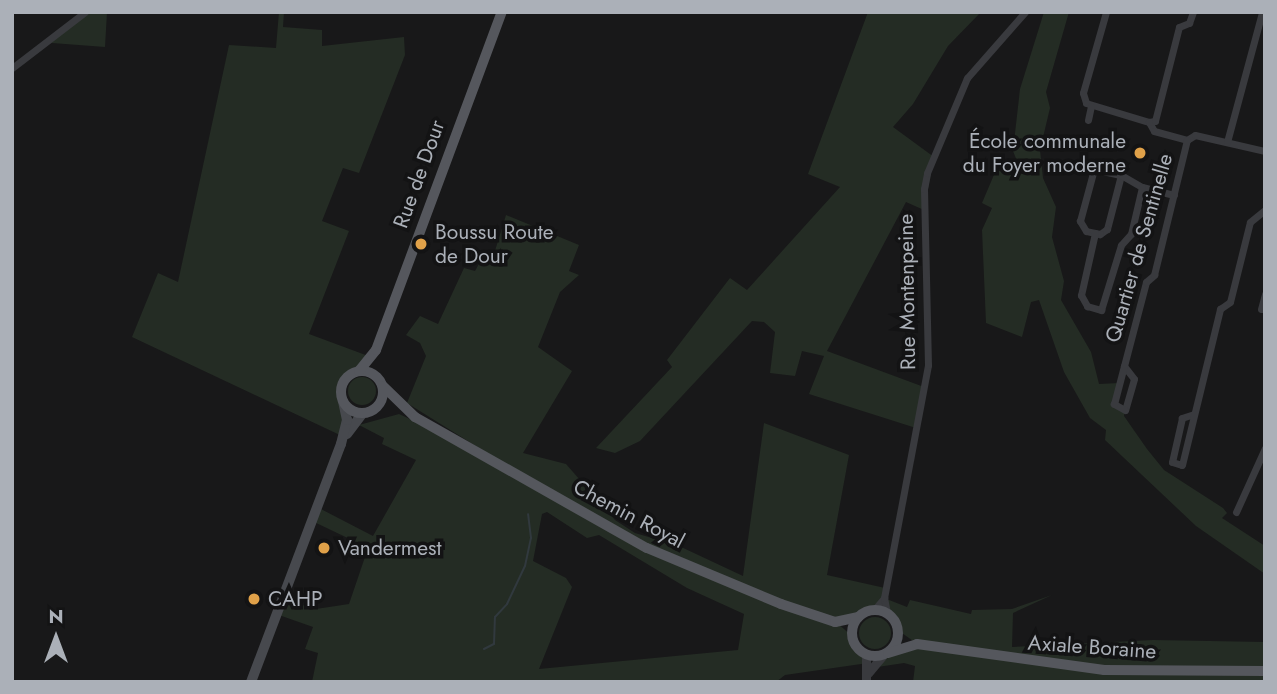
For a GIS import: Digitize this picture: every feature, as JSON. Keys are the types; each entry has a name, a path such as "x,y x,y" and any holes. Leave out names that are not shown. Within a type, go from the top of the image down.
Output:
{"main road":[{"name":"Rue de Dour","path":"359,371 376,350 502,12"},
{"name":"Rue de Dour","path":"376,350 381,382"},
{"path":"251,682 341,444 347,420 343,401 344,381 359,371 381,382 380,404 367,412 341,444"},
{"name":"Chemin Royal","path":"381,382 415,417"},
{"path":"343,401 367,412"},
{"name":"Chemin Royal","path":"367,412 388,408 415,417 647,548 742,590 835,622 852,636"},
{"path":"874,610 887,613 899,631 885,654 866,654 852,636 858,618 874,610"},
{"name":"Chemin Royal","path":"835,622 858,618"},
{"name":"Axiale Boraine","path":"899,631 917,643 1104,670 1265,671"},
{"name":"Axiale Boraine","path":"885,654 917,643"}],"street":[{"path":"12,68 85,12"},
{"name":"Rue Montenpeine","path":"887,613 884,598 928,365 924,189 927,173 967,78 1025,12"},
{"path":"1106,12 1083,93 1091,106 1149,122 1155,121 1179,27 1189,23 1192,12"},
{"path":"1227,142 1262,12"},
{"path":"1088,120 1091,106"},
{"path":"1149,122 1154,131 1187,140 1195,135 1265,151"},
{"name":"Quartier de Sentinelle","path":"1124,366 1134,379 1125,410 1114,404 1124,366 1174,195 1187,140"},
{"path":"1121,175 1107,229 1095,233 1086,231 1080,221 1094,169 1121,175 1142,187 1174,195"},
{"path":"1095,233 1081,295 1087,306 1101,310 1121,245 1131,234 1142,187"},
{"path":"1194,414 1182,418 1172,462 1182,465 1220,309 1230,302 1250,222 1265,210"},
{"path":"1261,309 1265,294"},
{"path":"1236,512 1265,448"},
{"name":"Rue Montenpeine","path":"874,610 884,598"},
{"path":"866,654 867,678"},
{"path":"867,678 885,654"}],"shaded area":[{"path":"85,12 107,12 105,47 52,43 53,36"},
{"path":"279,12 284,12 283,27 322,30 322,46 404,37 405,55 359,173 343,168 322,221 349,231 309,334 371,357 344,381 341,395 347,412 342,436 132,337 158,273 178,282 229,45 276,48"},
{"path":"868,12 981,12 948,46 913,104 893,127 934,157 924,210 906,202 827,351 924,387 916,428 809,394 824,356 802,351 795,376 770,373 775,332 764,322 752,321 640,441 615,453 596,448 672,367 667,360 730,278 747,290 840,187 808,174"},
{"path":"1044,12 1069,12 1046,92 1050,108 1040,150 1043,178 1056,207 1052,237 1064,281 1061,300 1091,352 1099,384 1119,383 1114,404 1125,410 1124,416 1147,449 1164,470 1223,508 1227,513 1222,518 1265,546 1265,574 1196,526 1105,440 1106,430 1090,418 1064,372 1039,300 1031,302 1022,337 986,323 982,230 992,208 982,203 996,170 1019,176 1021,171 1013,151 1020,89"},
{"path":"506,215 579,245 569,271 579,275 560,292 538,347 572,371 523,453 566,464 615,520 635,533 679,546 743,576 764,423 849,455 827,575 885,588 884,598 907,607 910,600 971,614 972,610 1012,609 1052,595 1013,613 1012,647 1153,640 1265,642 1265,682 913,682 915,666 904,663 871,668 875,660 916,643 899,631 887,613 874,610 836,622 852,636 868,663 785,675 776,682 312,682 318,653 305,649 313,627 276,614 281,599 316,609 349,604 365,557 351,550 354,541 312,521 317,507 373,536 416,460 382,444 384,438 359,425 399,414 495,458 407,403 426,356 420,343 406,335 420,316 438,324 464,268 475,271 481,260 494,254","holes":["547,512 587,538 599,535 687,588 744,614 738,650 539,669 572,587 566,578 533,561 542,514"]},
{"path":"362,377 372,381 376,391 372,401 362,405 352,401 348,391 352,381"},
{"path":"875,617 887,621 891,633 887,645 875,649 863,645 859,633 863,621"}],"waterway":[{"path":"484,649 494,644 495,617 507,604 525,566 531,538 528,514"}],"place":[{"name":"École communale du Foyer moderne","path":"1140,153"},
{"name":"Boussu Route de Dour","path":"421,244"},
{"name":"Vandermest","path":"324,548"},
{"name":"CAHP","path":"254,599"}]}
